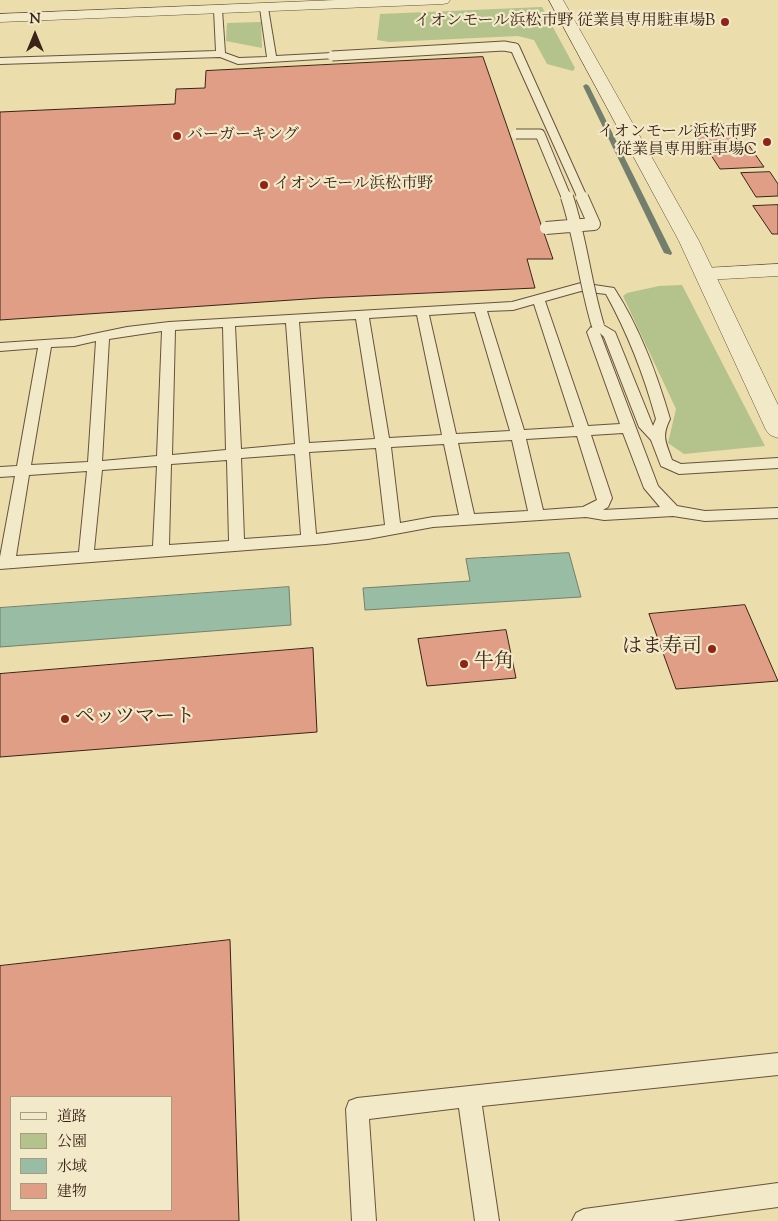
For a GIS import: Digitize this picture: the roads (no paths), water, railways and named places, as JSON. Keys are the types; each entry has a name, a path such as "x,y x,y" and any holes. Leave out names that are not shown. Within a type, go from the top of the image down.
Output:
{"street":[{"path":"0,18 443,0"},
{"path":"556,0 689,241 778,430"},
{"path":"705,274 778,270"}],"lane":[{"path":"264,8 272,59"},
{"path":"218,10 220,54"},
{"path":"0,61 220,54 238,60 504,46 515,48 594,224 546,228"},
{"path":"516,134 540,134 573,217 583,257 591,305 598,326 610,335 646,427 657,438"},
{"path":"0,347 74,342 143,328 513,306 581,287 610,291 639,349 659,404 663,419 657,431 657,438 666,462 679,469 778,463"},
{"path":"538,298 605,498 602,503 586,512"},
{"path":"480,308 518,434 538,514"},
{"path":"422,311 468,520"},
{"path":"362,315 383,443 393,529"},
{"path":"292,319 309,540"},
{"path":"229,322 238,545"},
{"path":"161,551 169,326"},
{"path":"598,326 593,332 651,488 673,511"},
{"path":"86,557 95,466 103,336"},
{"path":"46,344 3,563 309,540 368,534 433,522 538,514 586,512 604,515 673,511 705,516 778,513"},
{"path":"0,472 95,466 301,448 628,428"},
{"path":"364,1221 357,1109 778,1064"},
{"path":"470,1096 487,1221"},
{"path":"584,1221 778,1195"}],"water":[{"path":"569,553 581,597 365,610 363,588 470,581 466,559"},
{"path":"289,587 291,625 0,647 0,608"}],"waterway":[{"path":"586,86 668,253"}],"place":[{"name":"イオンモール浜松市野 従業員専用駐車場B","path":"725,22"},
{"name":"バーガーキング","path":"177,136"},
{"name":"イオンモール浜松市野 従業員専用駐車場C","path":"767,142"},
{"name":"イオンモール浜松市野","path":"264,185"},
{"name":"はま寿司","path":"712,649"},
{"name":"牛角","path":"464,664"},
{"name":"ペッツマート","path":"65,719"}]}
